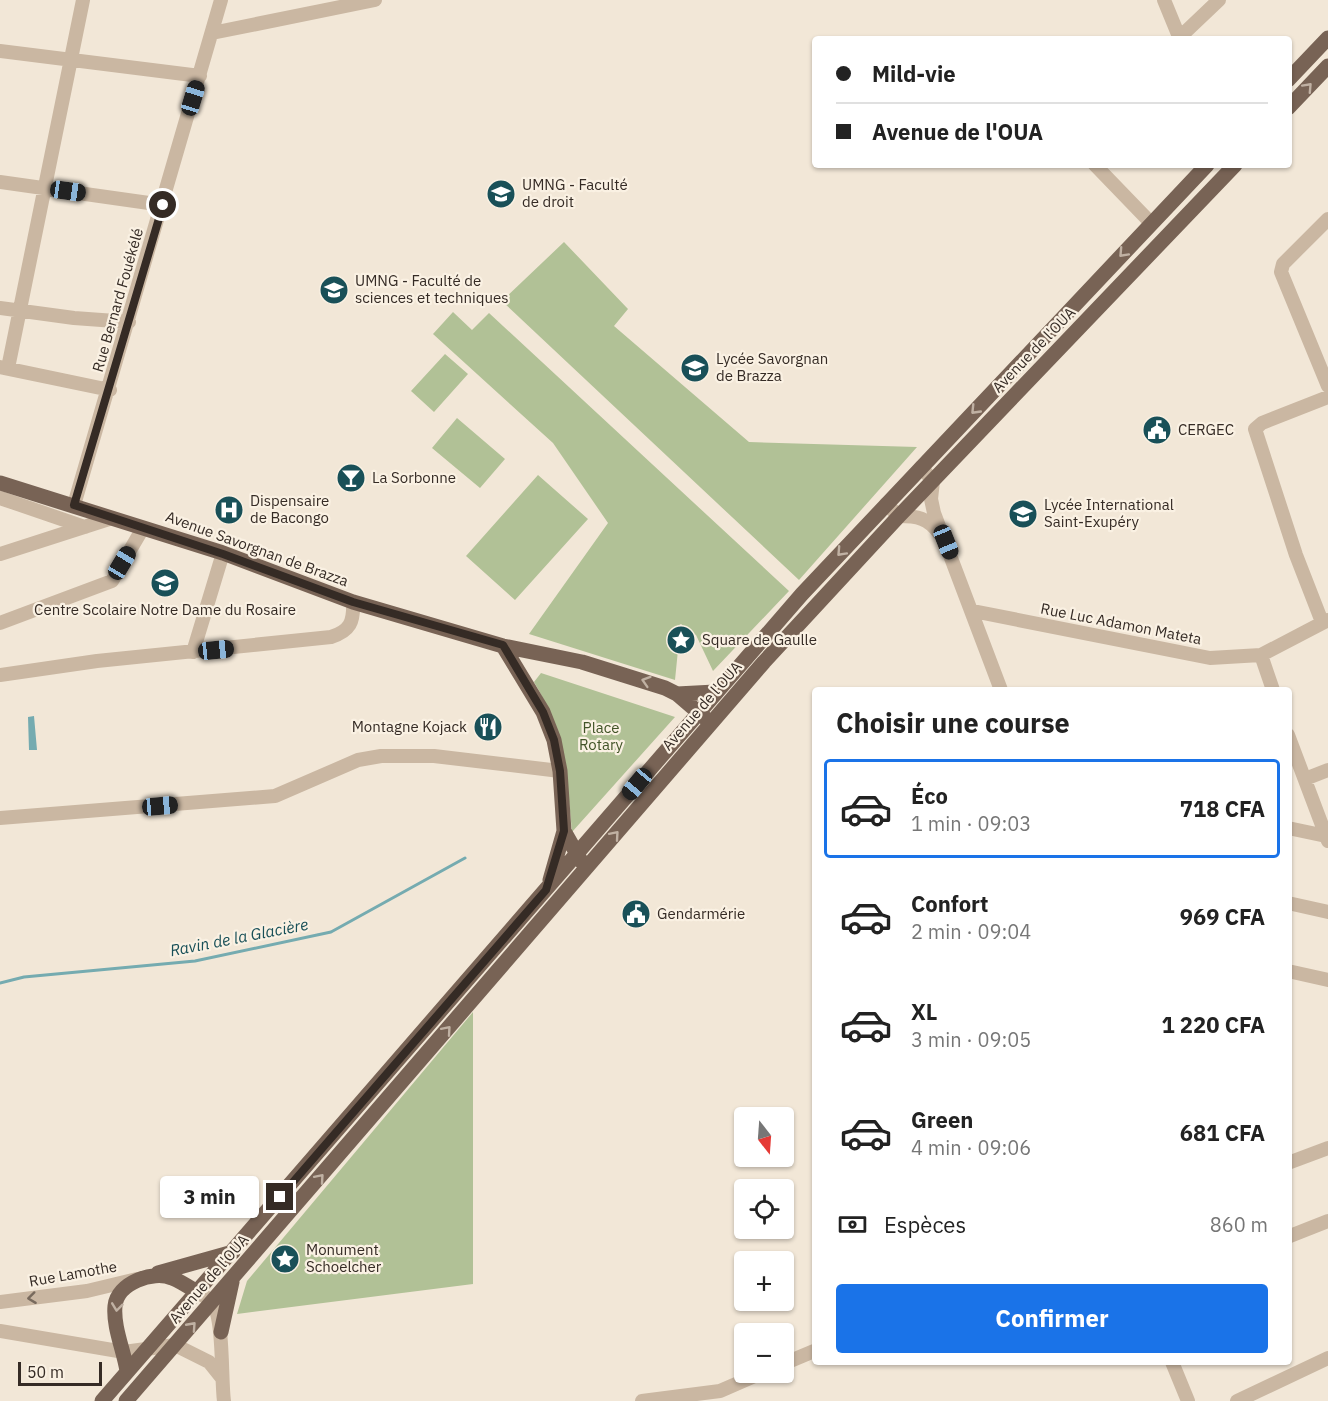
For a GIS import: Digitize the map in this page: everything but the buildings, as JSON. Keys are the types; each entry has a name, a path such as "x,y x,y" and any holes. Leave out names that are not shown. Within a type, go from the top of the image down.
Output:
{"main road":[{"path":"1292,76 1328,38"},
{"path":"1292,104 1328,66"},
{"name":"Avenue de l'OUA","path":"102,1401 577,855 715,692 886,504 1204,168"},
{"name":"Avenue de l'OUA","path":"126,1401 213,1303 764,662 899,516 1232,168"},
{"name":"Avenue Savorgnan de Brazza","path":"0,483 223,554 353,602 503,645 582,662 677,694 712,723"},
{"path":"503,645 543,712 554,740 560,771 564,831 546,890"},
{"path":"677,694 715,692"},
{"path":"564,831 586,868"},
{"path":"127,1371 115,1305 127,1286 151,1275 233,1252"},
{"path":"151,1275 171,1277 197,1292"},
{"path":"221,1332 232,1280"}],"street":[{"path":"83,0 19,310 4,367 110,390"},
{"name":"Rue Bernard Fouékélé","path":"74,505 110,390 221,0"},
{"path":"212,33 375,0"},
{"path":"1164,0 1178,36"},
{"path":"1181,36 1219,0"},
{"path":"0,51 200,76"},
{"path":"1098,168 1152,223"},
{"path":"0,182 163,205"},
{"path":"1328,219 1283,264 1281,272 1328,386"},
{"path":"0,308 74,318 129,322"},
{"path":"1325,621 1296,555 1255,429 1262,423 1328,397"},
{"path":"921,467 933,481 931,499 934,513 1000,687"},
{"path":"0,498 85,527"},
{"path":"886,504 899,516 916,516 930,522 946,542"},
{"path":"0,554 112,518"},
{"path":"0,623 112,581 143,528"},
{"path":"193,652 223,554"},
{"path":"0,675 97,661 339,634 354,620 353,602"},
{"name":"Rue Luc Adamon Mateta","path":"973,611 1210,658 1262,655 1325,621"},
{"path":"1262,655 1272,687"},
{"path":"0,818 275,796 358,760 381,756 434,756 560,771"},
{"path":"1292,756 1305,779 1327,838"},
{"path":"1305,779 1328,770"},
{"path":"1292,829 1327,838"},
{"path":"1292,904 1328,912"},
{"path":"1292,972 1328,980"},
{"path":"1292,1162 1328,1148"},
{"path":"1292,1235 1328,1221"},
{"name":"Rue Lamothe","path":"0,1302 87,1291 151,1275"},
{"path":"197,1292 213,1303 221,1332 221,1377 224,1401"},
{"path":"0,1331 124,1352 175,1344 209,1362 221,1377"},
{"path":"794,1359 812,1352"},
{"path":"1237,1401 1328,1358"},
{"path":"1173,1365 1188,1401"},
{"path":"642,1401 724,1396 746,1383"}],"green space":[{"path":"564,242 628,309 614,326 749,442 917,447 799,580 502,301"},
{"path":"453,312 472,330 489,313 789,591 713,671 696,635 681,624 671,629 669,641 678,650 675,680 529,634 608,523 553,443 433,334"},
{"path":"445,354 468,374 434,412 411,391"},
{"path":"457,418 505,459 480,488 432,448"},
{"path":"538,475 588,519 515,600 466,556"},
{"name":"Place Rotary","path":"541,673 675,717 572,832 562,754 544,700 534,682"},
{"path":"473,1012 473,1284 237,1314 247,1281"}],"water":[{"path":"34,716 37,750 29,750 28,717"},
{"path":"406,723 406,733 386,734 385,724"}],"waterway":[{"name":"Ravin de la Glacière","path":"0,983 24,977 195,961 331,932 465,858"}],"place":[{"name":"UMNG - Faculté de droit","path":"501,194"},
{"name":"UMNG - Faculté de sciences et techniques","path":"334,290"},
{"name":"Lycée Savorgnan de Brazza","path":"695,368"},
{"name":"CERGEC","path":"1157,430"},
{"name":"La Sorbonne","path":"351,478"},
{"name":"Dispensaire de Bacongo","path":"229,510"},
{"name":"Lycée International Saint-Exupéry","path":"1023,514"},
{"name":"Centre Scolaire Notre Dame du Rosaire","path":"165,583"},
{"name":"Square de Gaulle","path":"681,640"},
{"name":"Montagne Kojack","path":"488,727"},
{"name":"Gendarmérie","path":"636,914"},
{"name":"Monument Schoelcher","path":"285,1259"}],"route":[{"path":"163,205 110,390 74,505 223,554 353,602 503,645 543,712 554,740 565,809 564,831 558,859 546,890 280,1197"}]}
